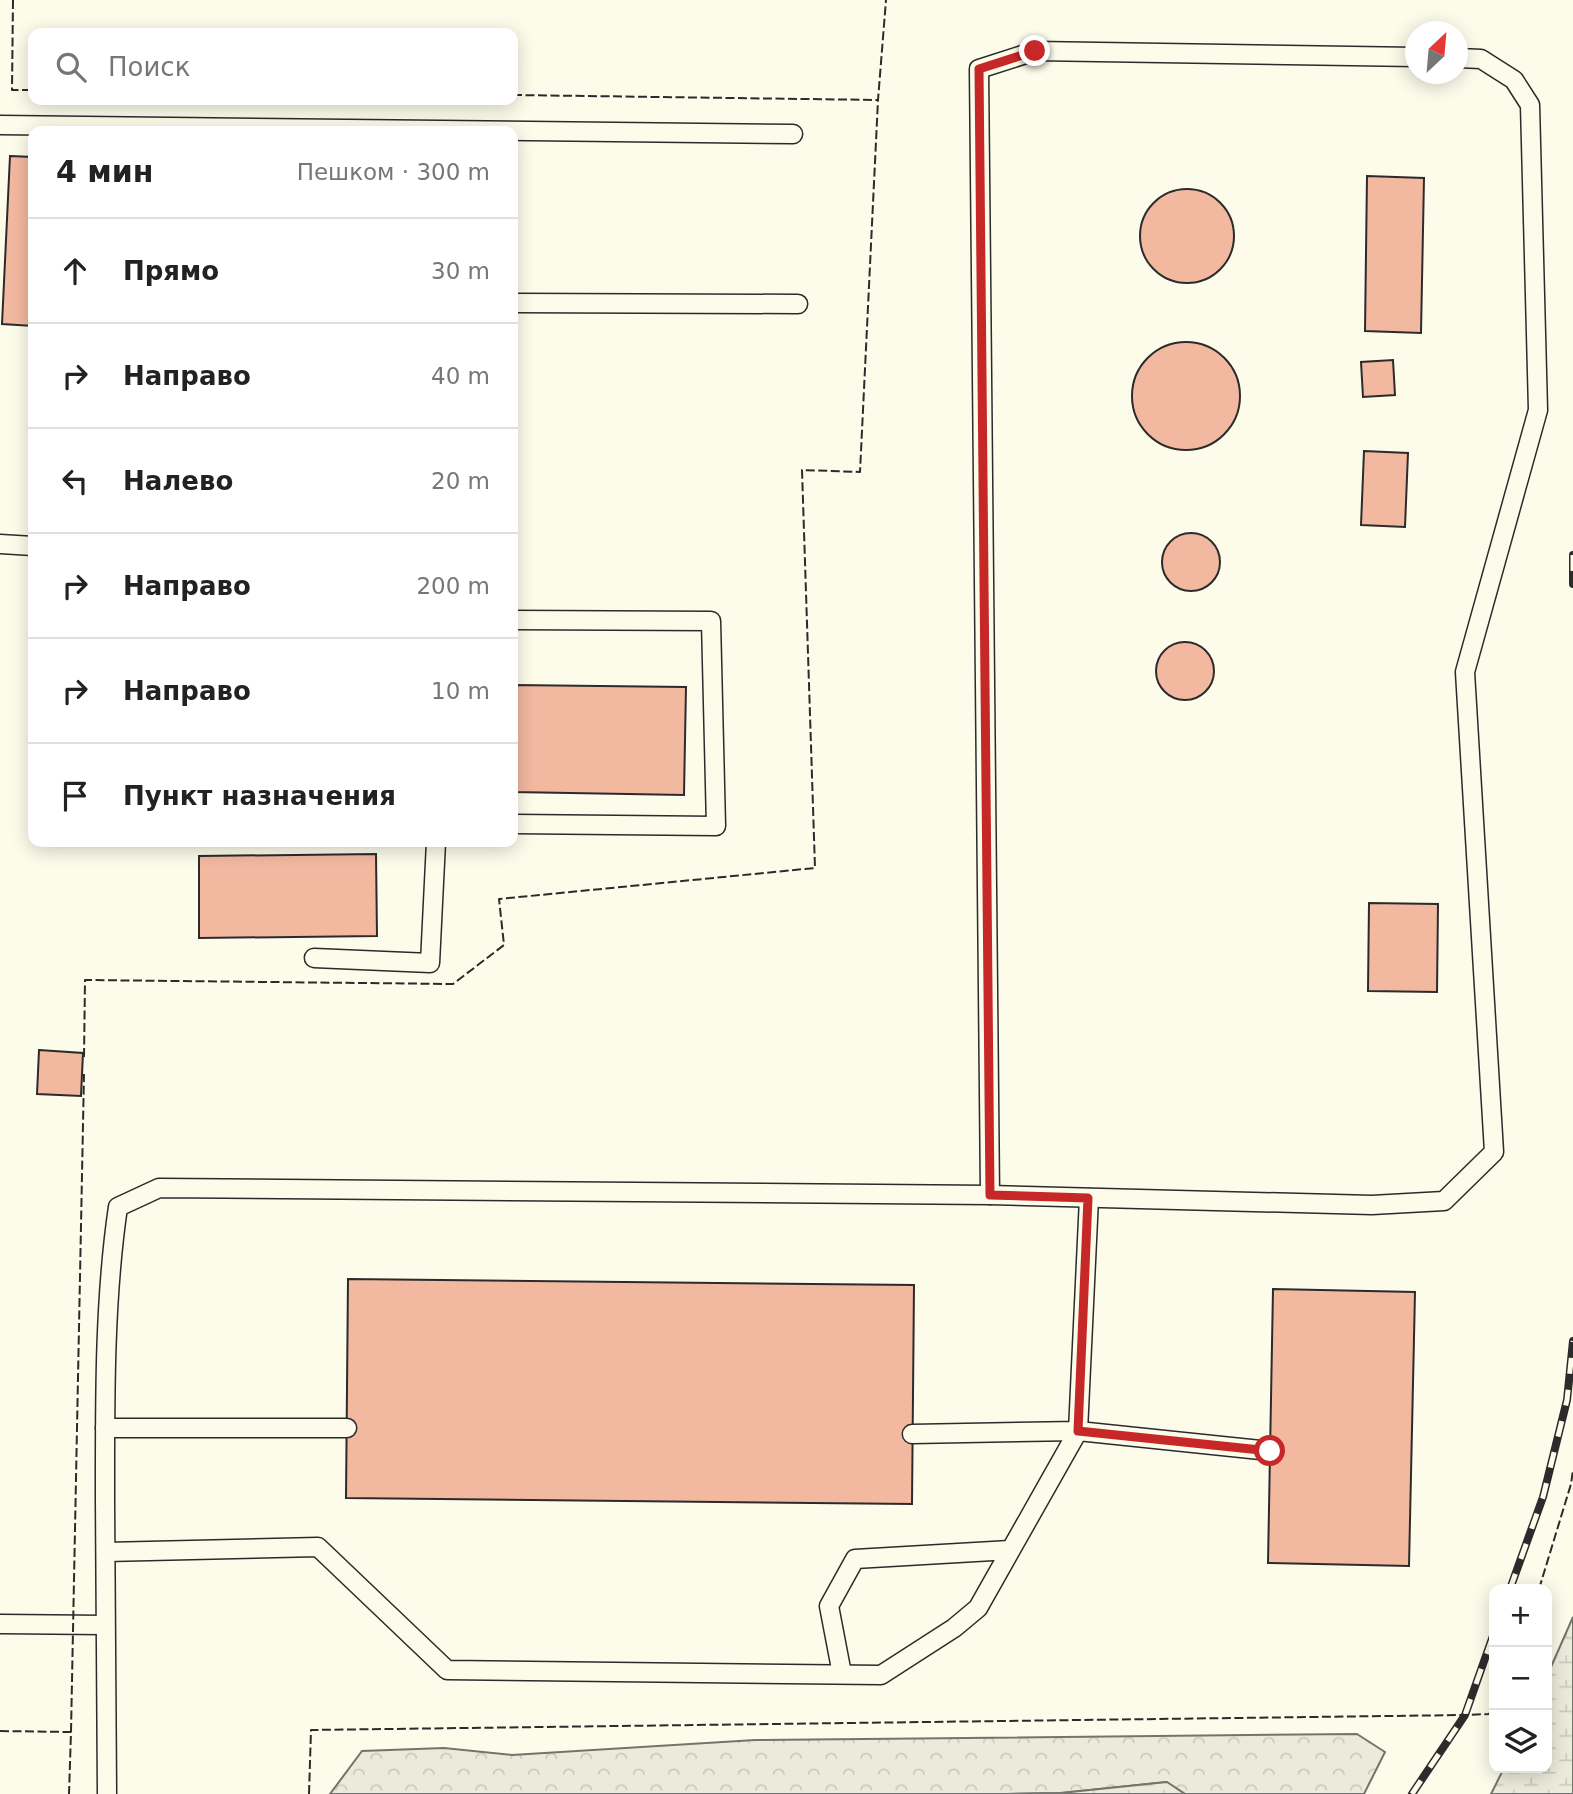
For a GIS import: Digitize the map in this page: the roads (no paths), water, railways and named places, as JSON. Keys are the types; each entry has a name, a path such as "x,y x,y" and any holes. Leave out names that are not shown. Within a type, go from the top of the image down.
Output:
{"lane":[{"path":"990,1195 979,69 1035,51 1405,57"},
{"path":"107,1794 105,1429 112,1247 118,1207 159,1188 990,1195 1372,1205 1444,1201 1494,1152 1465,672 1538,410 1530,105 1514,80 1481,59 1468,58"},
{"path":"0,125 28,127"},
{"path":"518,132 793,134"},
{"path":"518,303 798,304"},
{"path":"0,544 28,546"},
{"path":"518,620 711,621 716,826 518,824"},
{"path":"314,958 430,963 436,847"},
{"path":"106,1552 318,1547 447,1670 881,1675 954,1628 978,1608 1078,1431 1088,1198"},
{"path":"105,1429 347,1428"},
{"path":"912,1434 1078,1431 1270,1451"},
{"path":"842,1674 829,1606 855,1559 1010,1550"},
{"path":"0,1624 104,1625"}],"railway":[{"path":"1573,555 1573,584"},
{"path":"1512,1584 1543,1497 1567,1400 1573,1341"},
{"path":"1412,1794 1465,1715 1489,1647"}]}
